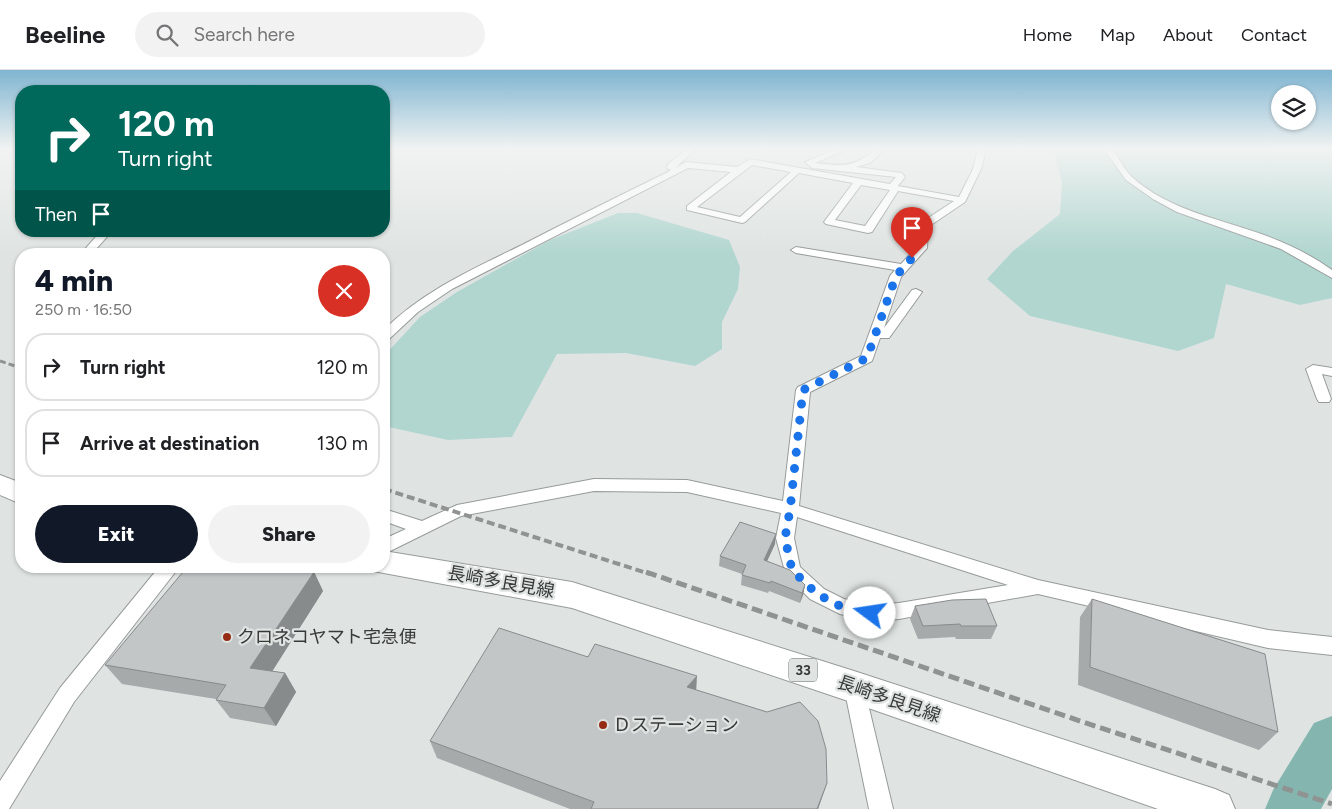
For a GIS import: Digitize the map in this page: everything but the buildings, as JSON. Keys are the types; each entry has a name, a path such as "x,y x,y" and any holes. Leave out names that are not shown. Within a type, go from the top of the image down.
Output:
{"main road":[{"path":"0,484 15,491"},
{"name":"長崎多良見線","path":"390,564 572,595 854,687 1215,809"}],"street":[{"path":"390,330 421,302 493,263 652,183"},
{"path":"721,183 690,208 742,220 782,183"},
{"path":"857,183 829,222 868,230 897,183"},
{"path":"867,183 962,200"},
{"path":"970,183 962,200 923,226 922,248 896,276 867,358 803,390 790,510 785,538 792,570 817,594 840,606 870,613 900,611 1038,587"},
{"path":"1134,183 1157,199 1200,218 1276,243 1307,258 1332,275"},
{"path":"91,248 101,237"},
{"path":"796,250 903,268"},
{"path":"876,333 885,335 916,292"},
{"path":"1324,399 1313,369 1332,372"},
{"path":"390,543 457,511 594,485 687,486 790,510 1038,587 1268,638 1332,646"},
{"path":"390,517 422,527"},
{"path":"0,802 67,695 165,573"},
{"path":"854,687 881,809"}],"green space":[{"path":"1062,183 1332,183 1332,298 1300,305 1226,284 1214,338 1178,351 1030,316 987,279 1013,251 1060,214"},
{"path":"618,213 637,213 729,240 740,267 738,289 722,322 722,349 695,366 626,353 557,354 512,437 448,440 390,427 390,350 420,317 457,292 550,240"}],"waterway":[{"path":"1292,809 1332,740"}],"railway":[{"path":"0,361 15,366"},
{"path":"390,491 650,574"},
{"path":"646,572 1083,722 1332,804"}],"place":[{"name":"クロネコヤマト宅急便","path":"227,637"},
{"name":"Ｄステーション","path":"603,725"}],"route":[{"path":"870,613 840,606 817,594 792,570 785,538 790,510 803,390 867,358 896,276 912,258"}]}
